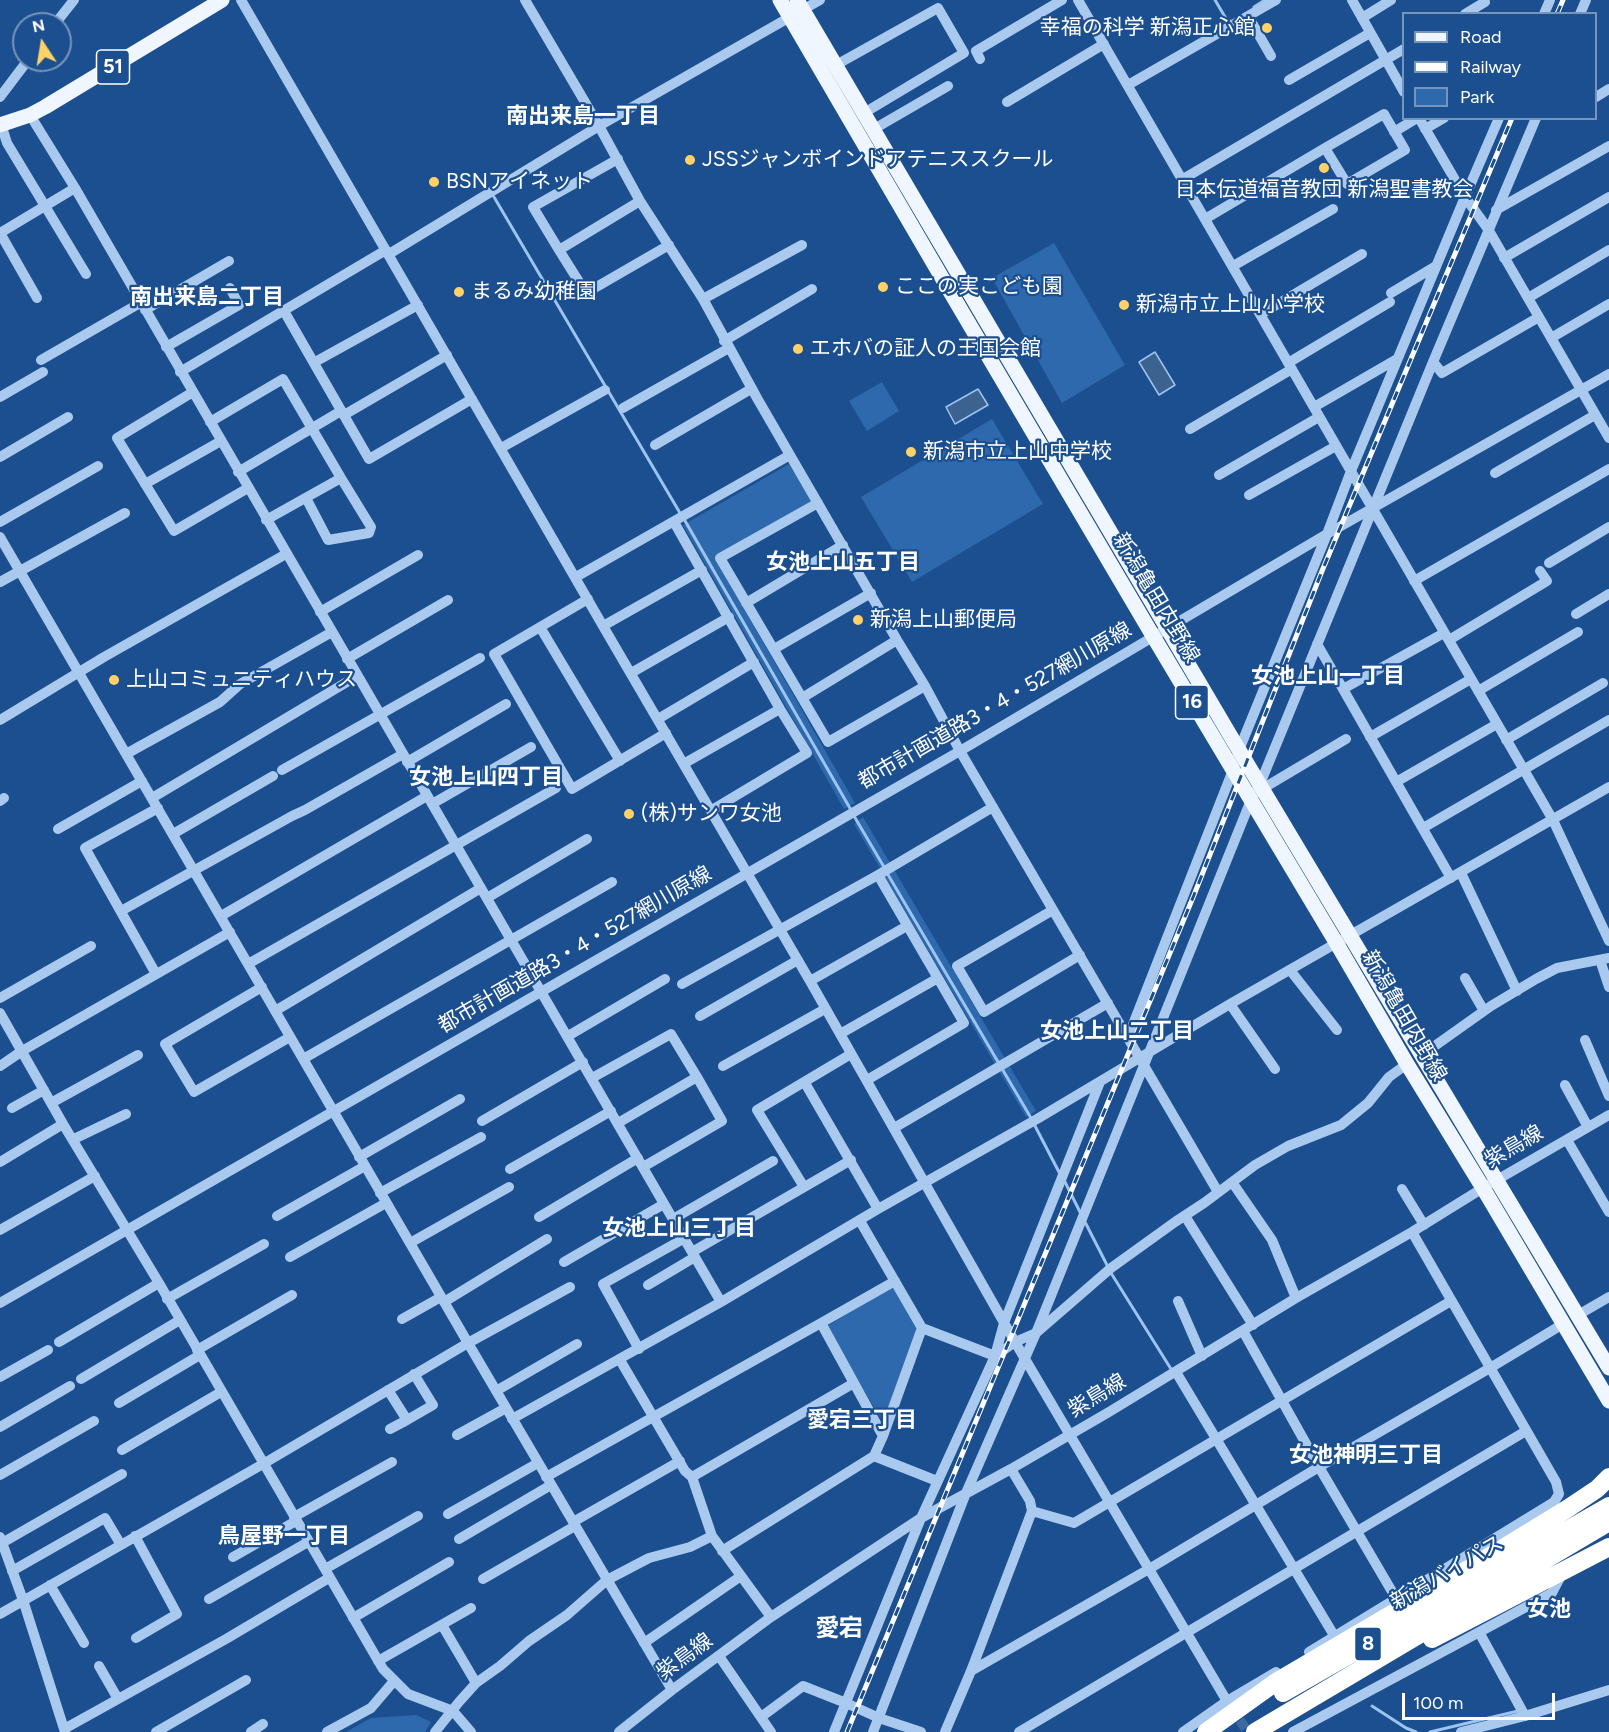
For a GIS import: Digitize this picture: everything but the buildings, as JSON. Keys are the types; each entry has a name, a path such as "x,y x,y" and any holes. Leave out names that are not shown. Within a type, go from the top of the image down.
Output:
{"highway":[{"path":"1206,1732 1276,1682 1477,1564 1563,1501 1597,1489 1609,1477"},
{"path":"1563,1501 1609,1491"},
{"name":"新潟バイパス","path":"1255,1732 1526,1562 1609,1506"},
{"name":"新潟バイパス","path":"1213,1732 1526,1562 1609,1522"},
{"path":"1261,1732 1609,1547"}],"main road":[{"name":"51","path":"0,125 30,115 222,0"},
{"name":"新潟亀田内野線","path":"780,0 797,9 836,65 874,129 1239,750 1258,791 1344,940 1407,1064 1578,1315 1609,1368"},
{"name":"新潟亀田内野線","path":"797,9 954,298 1153,636 1233,770 1258,791"},
{"name":"新潟亀田内野線","path":"1344,940 1422,1055 1563,1324 1609,1401"}],"street":[{"path":"64,12 74,0"},
{"path":"241,0 603,626 685,763 1025,1360 1229,1705"},
{"path":"525,0 640,201 703,299 751,389 1218,1192"},
{"path":"180,372 388,252 797,9 820,0"},
{"path":"980,59 976,51 1062,0"},
{"path":"1078,0 1553,820 1609,941"},
{"path":"1128,85 1276,0"},
{"path":"1352,0 1402,89"},
{"path":"1362,18 1391,0"},
{"path":"1468,12 1485,2"},
{"path":"836,65 938,8 964,53 864,113"},
{"path":"1248,16 1271,56"},
{"path":"1289,80 1370,33"},
{"path":"1007,102 1104,44"},
{"path":"1183,179 1402,50"},
{"path":"0,98 4,83 15,72"},
{"path":"874,129 948,86"},
{"path":"1205,219 1326,148 1384,114 1405,150 1347,184 1326,148"},
{"path":"30,115 75,188 721,1302"},
{"path":"1394,132 1415,120"},
{"path":"1419,120 1465,197 1488,229 1609,438"},
{"path":"1425,129 1441,120"},
{"path":"1128,1037 1239,750 1351,471 1498,120"},
{"path":"873,1732 966,1493 1036,1333 1142,1061 1150,1051 1372,508 1535,120"},
{"path":"0,125 7,143 86,274"},
{"path":"1496,210 1609,146"},
{"path":"618,159 533,207 558,250 586,293 669,244"},
{"path":"36,298 0,233 75,188"},
{"path":"1504,258 1609,197"},
{"path":"558,250 640,201"},
{"path":"1233,266 1334,209"},
{"path":"703,299 802,245"},
{"path":"1528,298 1609,250"},
{"path":"1261,314 1362,254"},
{"path":"40,360 229,261"},
{"path":"1190,429 1290,366 1436,266"},
{"path":"166,347 239,305 230,288"},
{"path":"623,408 812,290"},
{"path":"315,362 418,304"},
{"path":"1551,338 1609,304"},
{"path":"284,311 369,459 472,399"},
{"path":"1433,362 1442,373 1539,317"},
{"path":"238,472 447,355"},
{"path":"1219,475 1397,359"},
{"path":"0,396 43,372"},
{"name":"都市計画道路3・4・527網川原線","path":"0,1303 960,751 1372,508 1609,374"},
{"path":"210,422 283,379 371,527 369,533 328,540 306,498"},
{"path":"655,445 751,389"},
{"path":"501,448 604,390"},
{"path":"192,392 117,438 174,531 248,488"},
{"path":"1495,473 1595,415"},
{"path":"0,457 68,417"},
{"path":"145,484 221,441"},
{"path":"1249,495 1336,446"},
{"path":"576,577 790,455"},
{"path":"0,522 98,465"},
{"path":"1414,581 1609,470"},
{"path":"267,520 341,478"},
{"path":"818,503 720,558 746,603 828,742 925,686"},
{"path":"0,582 125,513"},
{"path":"676,521 780,709 807,753 712,810"},
{"path":"1343,689 1547,582 1544,567 1609,527"},
{"path":"0,537 380,1193 672,1690"},
{"path":"746,603 843,545"},
{"path":"0,720 286,554"},
{"path":"320,612 418,555"},
{"path":"603,626 702,570"},
{"path":"774,649 871,593"},
{"path":"1576,614 1609,594"},
{"path":"588,599 494,654 572,789 666,733"},
{"path":"347,659 448,600"},
{"path":"631,673 729,617"},
{"path":"540,627 620,761"},
{"path":"126,754 220,702 240,684 332,632"},
{"path":"1478,691 1578,632"},
{"path":"802,698 897,640"},
{"path":"1317,644 1423,828 1456,876 1517,991"},
{"path":"173,834 480,658"},
{"path":"658,718 754,662"},
{"path":"156,974 85,848 357,676"},
{"path":"1370,737 1471,679"},
{"path":"1506,740 1603,683"},
{"path":"121,912 292,816 506,704"},
{"path":"685,763 780,709"},
{"path":"1423,828 1609,720"},
{"path":"1396,782 1497,724"},
{"path":"1258,791 1346,740"},
{"path":"220,916 531,747"},
{"path":"58,829 142,781"},
{"path":"1150,1051 1609,787"},
{"path":"248,964 556,788"},
{"path":"682,984 894,866 993,807"},
{"path":"487,898 587,839"},
{"path":"878,875 964,1023"},
{"path":"303,1059 612,882"},
{"path":"275,1011 481,888"},
{"path":"984,1012 957,966 1053,910"},
{"path":"810,981 907,926"},
{"path":"0,1066 22,1051 230,932"},
{"path":"0,998 91,946"},
{"path":"867,1080 1080,955"},
{"path":"1422,1055 1484,1011 1557,968 1605,959 1609,987"},
{"path":"700,1016 798,960"},
{"path":"1290,970 1336,1030"},
{"path":"840,1034 938,978"},
{"path":"1466,978 1484,1011"},
{"path":"568,1036 665,979"},
{"path":"262,987 165,1044 194,1092 290,1037"},
{"path":"894,1128 1108,1003"},
{"path":"1230,1004 1275,1069"},
{"path":"723,1066 825,1008"},
{"path":"0,1013 383,1669 408,1694 453,1711 471,1732"},
{"path":"539,1216 722,1121 671,1034 592,1078"},
{"path":"1585,1040 1609,1096"},
{"path":"804,1187 757,1110 851,1054"},
{"path":"51,1102 138,1055"},
{"path":"512,1419 620,1360 1100,1082 1142,1061"},
{"path":"482,1121 583,1062"},
{"path":"995,1356 1015,1342 1036,1333 1111,1268 1255,1165 1288,1146 1341,1125 1368,1103 1389,1077 1407,1064"},
{"path":"618,1123 697,1077"},
{"path":"834,1732 921,1518 995,1356 1004,1323 1100,1082"},
{"path":"805,1083 878,1209"},
{"path":"1565,1085 1588,1127"},
{"path":"12,1108 44,1090"},
{"path":"277,1216 460,1099"},
{"path":"510,1169 611,1111"},
{"path":"74,1139 126,1114"},
{"name":"紫鳥線","path":"619,1732 632,1729 672,1690 771,1617 921,1518 1070,1435 1296,1298 1609,1115"},
{"path":"0,1162 63,1124"},
{"path":"380,1193 481,1137"},
{"path":"1567,1140 1609,1212"},
{"path":"648,1285 693,1255 850,1160"},
{"path":"673,1219 773,1161"},
{"path":"0,1230 95,1176"},
{"path":"1232,1182 1272,1240 1296,1298"},
{"path":"410,1243 509,1187"},
{"path":"1402,1189 1425,1224"},
{"path":"290,1257 386,1203"},
{"path":"564,1262 664,1204"},
{"path":"1185,1215 1254,1325"},
{"path":"860,1221 922,1328 995,1356"},
{"path":"1183,1732 1554,1502 1563,1501 1556,1482 1412,1232"},
{"path":"639,1349 603,1284 685,1238"},
{"path":"402,1318 442,1299 547,1239"},
{"path":"167,1299 264,1244"},
{"path":"459,1539 548,1481 654,1417 895,1281"},
{"path":"59,1342 159,1283"},
{"path":"0,1614 263,1464 468,1343 570,1287"},
{"path":"118,1403 292,1295"},
{"path":"1578,1315 1609,1297"},
{"path":"1178,1301 1202,1356"},
{"path":"1032,1511 1074,1523 1451,1301"},
{"path":"81,1379 180,1320"},
{"path":"820,1323 883,1436"},
{"path":"971,1671 1149,1569 1563,1324"},
{"path":"722,1551 874,1456 922,1328"},
{"path":"1243,1331 1319,1467 1397,1599"},
{"path":"496,1391 577,1344"},
{"path":"0,1377 48,1350"},
{"path":"620,1360 686,1471 692,1477 712,1536 771,1617"},
{"path":"1176,1372 1335,1637"},
{"path":"390,1429 433,1405 414,1374"},
{"path":"692,1477 854,1383"},
{"path":"0,1427 70,1386"},
{"path":"388,1390 406,1420"},
{"path":"122,1449 221,1392"},
{"path":"458,1435 506,1408"},
{"path":"0,1475 94,1421"},
{"path":"1019,1732 1526,1431"},
{"path":"874,1456 938,1481"},
{"path":"483,1579 680,1461"},
{"path":"233,1557 392,1462"},
{"path":"448,1514 538,1463"},
{"path":"945,1732 971,1671 1032,1511 1027,1495 1011,1469"},
{"path":"122,1473 1,1540 65,1731 226,1639 418,1515"},
{"path":"12,1571 105,1518 121,1545"},
{"path":"135,1536 177,1614 136,1638"},
{"path":"435,1732 476,1683 529,1641 567,1615 606,1580 649,1558 690,1547 712,1536"},
{"path":"210,1599 308,1542"},
{"path":"353,1618 449,1562"},
{"path":"1293,1732 1552,1593 1563,1572"},
{"path":"644,1643 741,1576"},
{"path":"50,1585 84,1643"},
{"path":"378,1661 471,1608"},
{"path":"442,1625 476,1683"},
{"path":"1479,1632 1525,1716"},
{"path":"719,1656 771,1732"},
{"path":"99,1666 118,1699"},
{"path":"156,1732 246,1680"},
{"path":"327,1732 371,1708 394,1681"},
{"path":"761,1717 803,1686 879,1718 921,1732"},
{"path":"1461,1732 1525,1716 1609,1690"},
{"path":"251,1732 263,1724"}],"green space":[{"path":"1054,243 1125,365 1062,403 992,278"},
{"path":"882,382 899,411 867,431 849,401"},
{"path":"992,419 1043,504 912,582 861,497"},
{"path":"789,464 813,501 715,558 855,803 844,809 683,525"},
{"path":"863,817 1036,1111 1026,1117 854,824"},
{"path":"895,1285 919,1327 886,1416 880,1417 826,1327"},
{"path":"416,1715 431,1722 425,1732 346,1732 371,1718"}],"shaded area":[{"path":"1155,352 1175,385 1159,395 1139,362"},
{"path":"978,389 988,405 955,424 946,407"}],"waterway":[{"path":"1215,0 1228,22 1230,21"},
{"path":"1254,7 1265,0"},
{"path":"494,197 680,513"},
{"path":"684,519 851,810"},
{"path":"854,816 884,867"},
{"path":"887,873 1031,1118"},
{"path":"1034,1124 1060,1174"},
{"path":"1065,1182 1081,1214"},
{"path":"1085,1222 1108,1267"},
{"path":"1111,1273 1171,1369"},
{"path":"1372,1706 1416,1732"},
{"path":"1430,1732 1518,1711"}],"tunnel":[{"path":"1231,1708 1248,1732"}],"railway":[{"path":"1558,12 1563,0"},
{"path":"847,1732 1194,895 1322,571 1511,120"}],"place":[{"name":"幸福の科学 新潟正心館","path":"1267,28"},
{"name":"JSSジャンボインドアテニススクール","path":"690,160"},
{"name":"日本伝道福音教団 新潟聖書教会","path":"1324,168"},
{"name":"BSNアイネット","path":"434,182"},
{"name":"ここの実こども園","path":"883,287"},
{"name":"まるみ幼稚園","path":"459,292"},
{"name":"新潟市立上山小学校","path":"1124,305"},
{"name":"エホバの証人の王国会館","path":"798,349"},
{"name":"新潟市立上山中学校","path":"911,452"},
{"name":"新潟上山郵便局","path":"858,620"},
{"name":"上山コミュニティハウス","path":"114,680"},
{"name":"(株)サンワ女池","path":"629,814"}],"district":[{"name":"南出来島一丁目","path":"583,117"},
{"name":"南出来島二丁目","path":"207,298"},
{"name":"女池上山五丁目","path":"843,563"},
{"name":"女池上山一丁目","path":"1328,677"},
{"name":"女池上山四丁目","path":"486,778"},
{"name":"女池上山二丁目","path":"1117,1032"},
{"name":"女池上山三丁目","path":"679,1229"},
{"name":"愛宕三丁目","path":"862,1421"},
{"name":"女池神明三丁目","path":"1366,1456"},
{"name":"鳥屋野一丁目","path":"284,1537"},
{"name":"女池","path":"1549,1610"},
{"name":"愛宕","path":"839,1629"}]}
